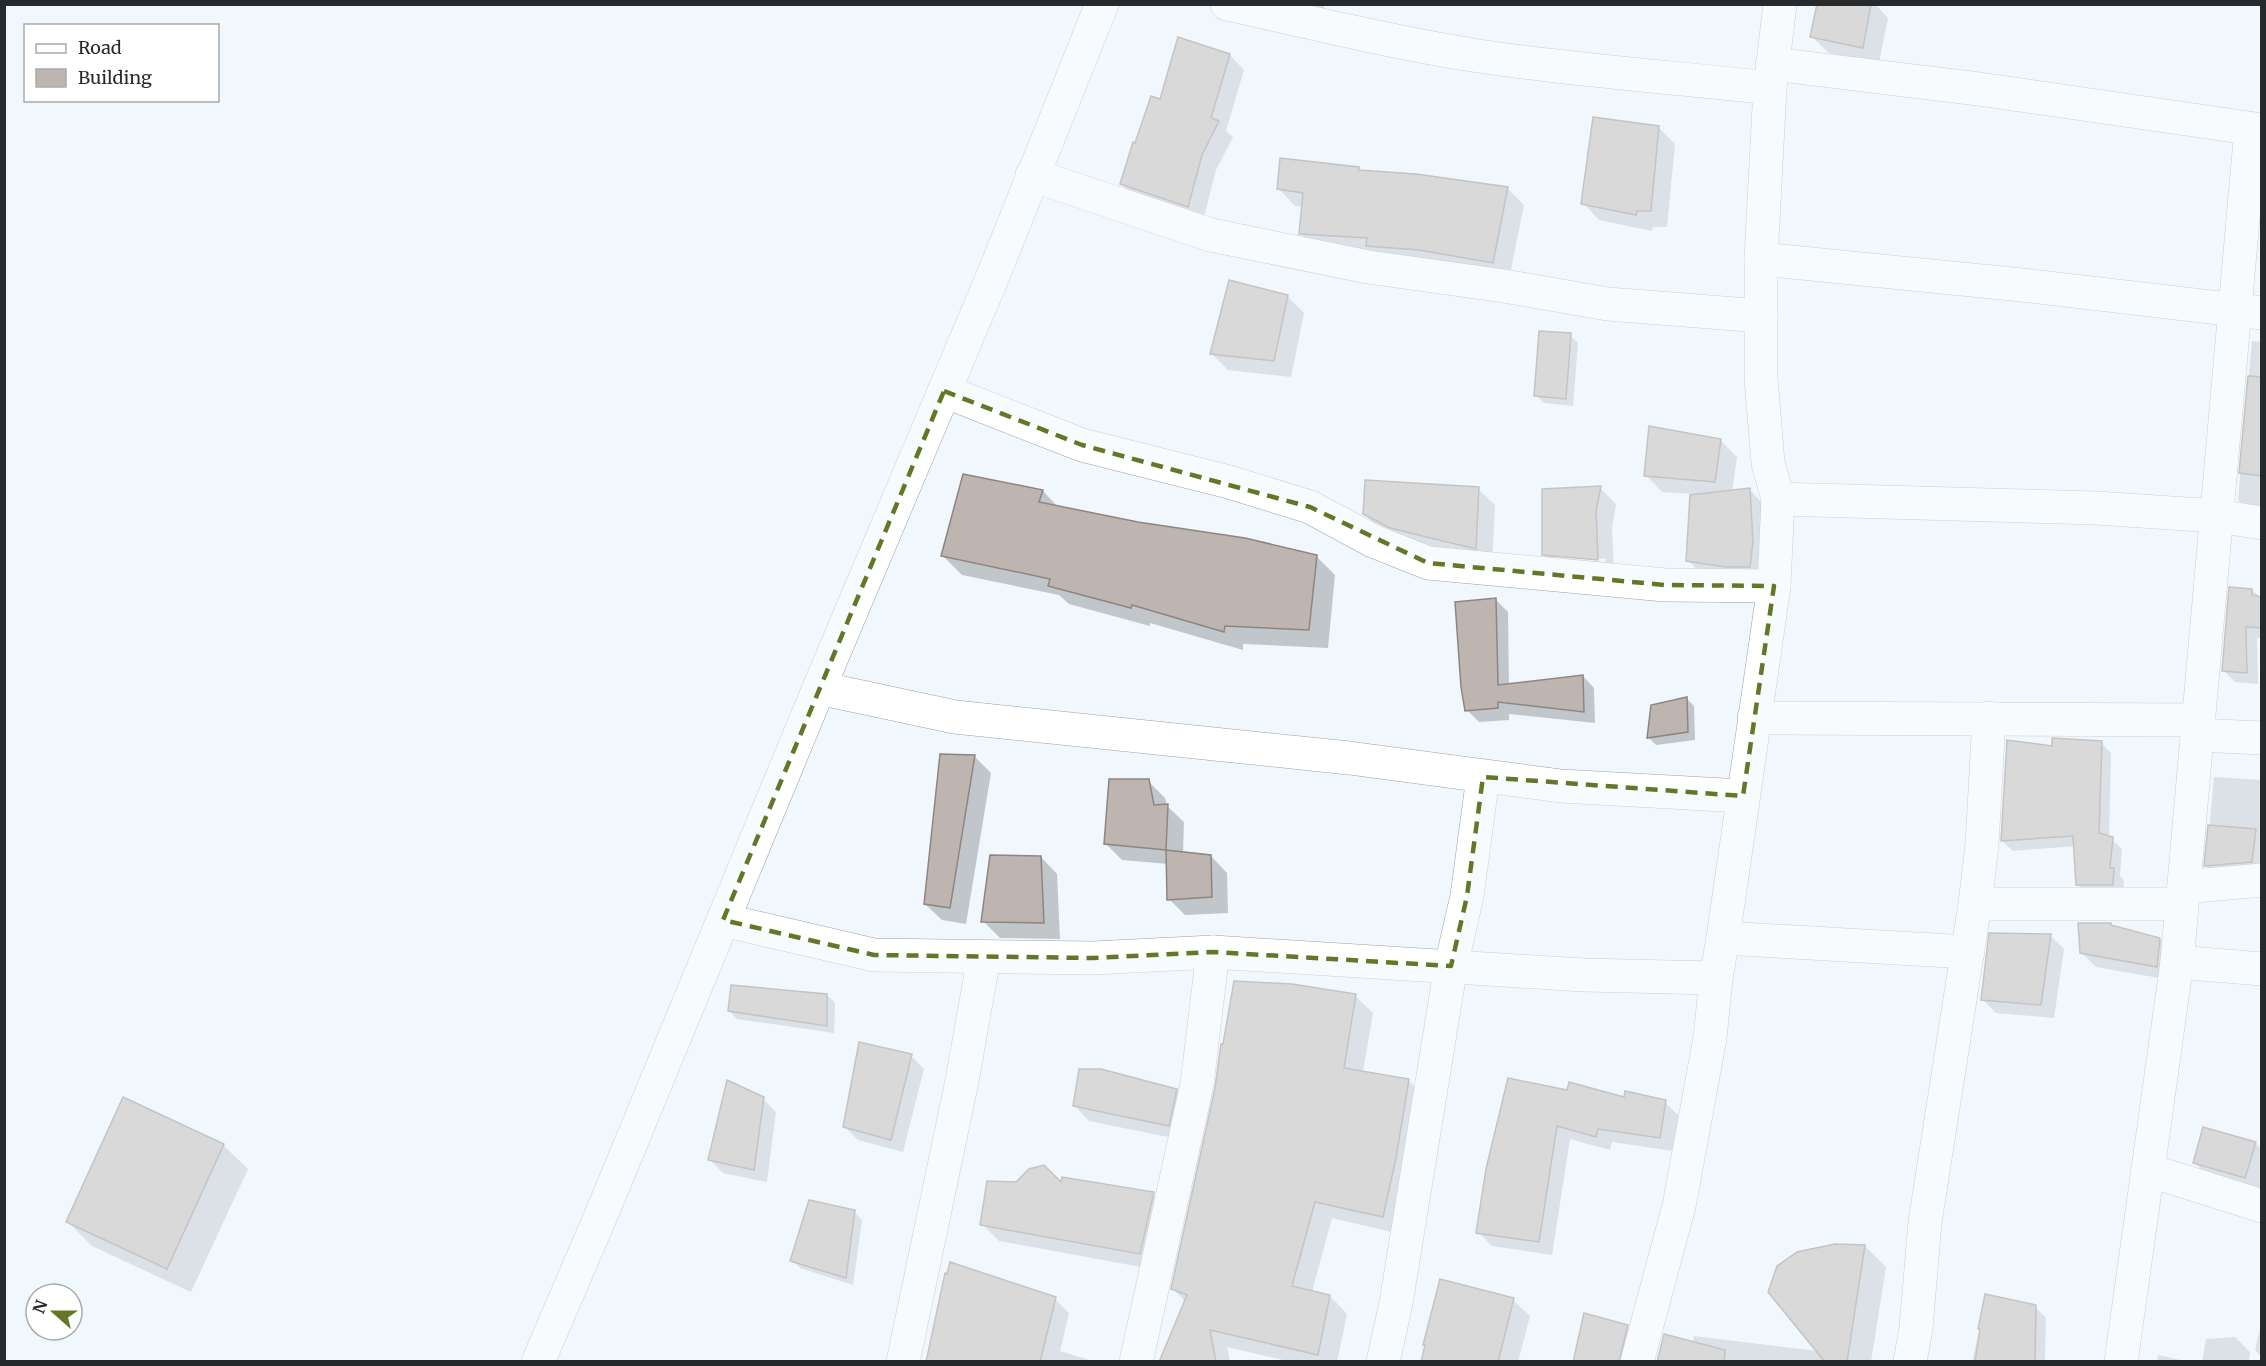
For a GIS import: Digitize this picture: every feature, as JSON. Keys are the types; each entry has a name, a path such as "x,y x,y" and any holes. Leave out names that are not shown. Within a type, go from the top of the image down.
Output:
{"street":[{"path":"538,1362 995,271 1102,4"},
{"path":"1227,4 1357,33 1480,56 1574,69 1771,76 1979,89 2256,129 2249,311 2217,516 2177,962 2121,1362"},
{"path":"1637,1362 1679,1206 1710,1038 1716,978 1774,586 1778,499 1768,463 1761,379 1761,259 1771,76 1780,4"},
{"path":"1032,175 1211,236 1368,267 1504,286 1608,304 1761,315"},
{"path":"1761,259 2022,285 2249,311"},
{"path":"944,391 1082,445 1229,482 1310,507 1373,541 1428,563 1534,575 1665,585 1774,586"},
{"path":"1778,499 2096,508 2217,516 2262,523"},
{"path":"819,688 955,717 1348,758 1561,786 1743,796"},
{"path":"1754,718 1989,718 2198,727 2262,738"},
{"path":"1910,1362 1916,1328 1925,1222 1975,904 1982,845 1989,718"},
{"path":"1383,1362 1396,1303 1451,966 1467,896 1483,777"},
{"path":"1975,904 2183,895 2262,880"},
{"path":"723,920 874,955 1093,958 1213,952 1582,975 1716,978"},
{"path":"1723,938 1968,952"},
{"path":"1136,1362 1197,1084 1213,952"},
{"path":"903,1362 962,1080 984,957"},
{"path":"2177,962 2262,969"},
{"path":"2148,1170 2262,1206"}],"highlighted area":[{"path":"944,391 1082,445 1310,507 1428,563 1665,585 1774,586 1743,796 1483,777 1467,896 1451,966 1213,952 1093,958 874,955 723,920"}],"building":[{"path":"1817,4 1871,4 1863,48 1810,37"},
{"path":"1178,37 1230,54 1211,118 1219,121 1202,155 1188,207 1120,184 1151,96 1160,99"},
{"path":"1593,117 1659,126 1651,211 1637,211 1636,215 1581,204"},
{"path":"1280,158 1359,167 1359,170 1416,174 1508,187 1493,263 1419,250 1366,246 1367,238 1299,234 1303,193 1277,189"},
{"path":"1229,280 1288,295 1274,361 1210,354"},
{"path":"1539,331 1571,333 1566,399 1534,396"},
{"path":"2248,376 2262,377 2262,476 2239,473"},
{"path":"1649,426 1721,439 1715,482 1644,476"},
{"path":"963,474 1043,490 1039,502 1138,522 1245,538 1317,555 1309,630 1225,626 1224,632 1132,605 1131,608 1048,586 1050,579 941,556"},
{"path":"1365,480 1479,487 1476,549 1390,528 1363,514"},
{"path":"1601,486 1596,511 1598,560 1542,555 1542,489"},
{"path":"1750,488 1753,542 1750,567 1726,567 1686,561 1690,495"},
{"path":"2229,587 2252,589 2252,595 2262,597 2262,628 2246,627 2247,673 2222,671"},
{"path":"1496,598 1498,685 1583,675 1584,712 1498,702 1498,708 1465,711 1455,602"},
{"path":"1687,697 1688,732 1647,738 1651,705"},
{"path":"2052,738 2102,741 2099,833 2113,837 2110,868 2114,868 2113,885 2076,885 2073,836 2001,841 2007,740 2052,746"},
{"path":"940,754 975,755 950,908 924,904"},
{"path":"1109,779 1149,779 1154,805 1168,804 1166,850 1104,844"},
{"path":"2208,825 2256,829 2252,862 2204,866"},
{"path":"1166,850 1211,855 1212,897 1167,900"},
{"path":"990,855 1041,856 1044,923 981,922"},
{"path":"2078,923 2111,923 2111,925 2160,938 2157,967 2080,953"},
{"path":"1989,933 2051,934 2041,1005 1981,1000"},
{"path":"1234,981 1292,984 1356,994 1344,1068 1409,1079 1396,1158 1383,1217 1315,1202 1292,1286 1330,1295 1318,1355 1210,1330 1216,1362 1159,1362 1187,1295 1171,1289 1215,1088"},
{"path":"731,985 827,994 827,1026 728,1011"},
{"path":"859,1042 912,1054 891,1140 843,1127"},
{"path":"1079,1069 1101,1069 1177,1089 1169,1126 1073,1106"},
{"path":"1508,1078 1567,1090 1569,1082 1624,1097 1625,1091 1666,1100 1660,1138 1598,1129 1596,1137 1557,1126 1539,1242 1476,1233 1486,1169"},
{"path":"727,1080 764,1097 754,1170 708,1160"},
{"path":"123,1097 224,1144 167,1269 66,1222"},
{"path":"2203,1127 2256,1142 2245,1178 2193,1163"},
{"path":"1044,1165 1061,1182 1062,1177 1154,1192 1140,1254 980,1225 987,1181 1016,1182 1029,1169"},
{"path":"809,1200 855,1210 846,1278 790,1261"},
{"path":"1835,1244 1865,1245 1847,1362 1825,1362 1768,1292 1777,1266 1797,1252"},
{"path":"950,1262 1056,1297 1040,1362 926,1362 945,1273 947,1274"},
{"path":"1440,1279 1514,1298 1498,1362 1421,1362 1425,1345 1423,1345"},
{"path":"1985,1294 2036,1305 2035,1362 1975,1362 1980,1329 1978,1329"},
{"path":"1584,1313 1628,1325 1619,1362 1573,1362"},
{"path":"1664,1334 1725,1350 1724,1362 1657,1362"}]}
